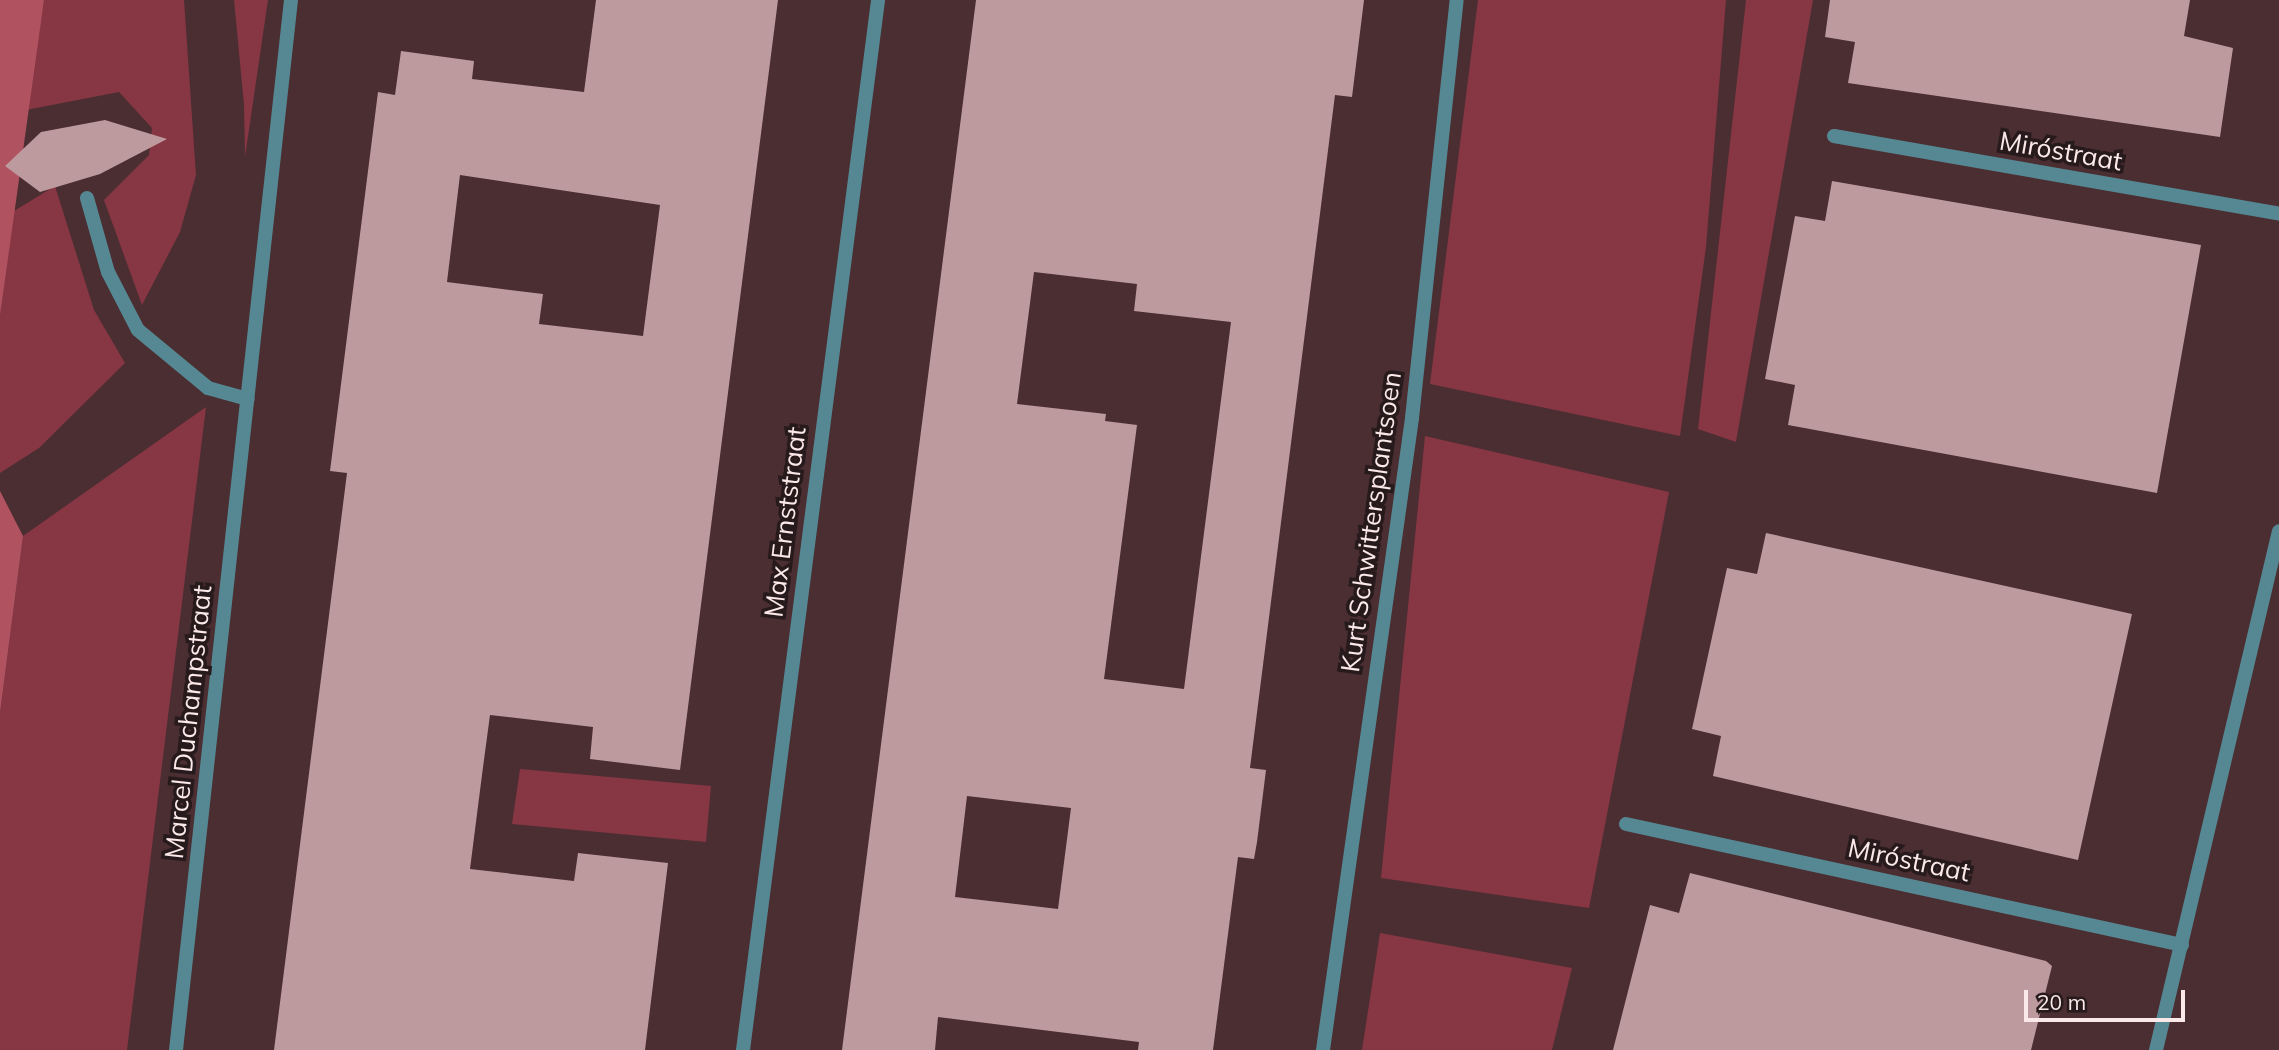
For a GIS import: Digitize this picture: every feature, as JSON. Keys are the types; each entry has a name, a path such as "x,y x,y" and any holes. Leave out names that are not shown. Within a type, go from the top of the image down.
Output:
{"street":[{"name":"Marcel Duchampstraat","path":"176,1050 291,0"},
{"name":"Max Ernststraat","path":"743,1050 877,0"},
{"name":"Kurt Schwittersplantsoen","path":"1322,1050 1412,418 1457,0"},
{"name":"Miróstraat","path":"1834,136 2279,214"},
{"path":"87,198 108,272 138,330 208,388 248,399"},
{"path":"2155,1050 2279,531"},
{"name":"Miróstraat","path":"1626,824 2182,945"}],"shaded area":[{"path":"0,0 44,0 0,316"},
{"path":"44,0 184,0 196,175 180,232 142,305 104,200 149,155 152,128 119,92 26,110"},
{"path":"234,0 268,0 245,157 244,105"},
{"path":"1478,0 1726,0 1706,247 1680,436 1430,384"},
{"path":"1746,0 1813,0 1736,442 1698,429"},
{"path":"55,186 94,310 125,363 39,448 0,473 0,316 14,211"},
{"path":"206,407 127,1050 0,1050 0,713 23,536"},
{"path":"1425,436 1669,492 1589,908 1381,878"},
{"path":"0,491 23,536 0,713"},
{"path":"520,769 711,786 706,842 512,824"},
{"path":"1380,933 1572,968 1552,1050 1362,1050"}],"building":[{"path":"596,0 778,0 680,770 590,759 593,727 490,715 470,869 574,881 578,853 668,863 645,1050 274,1050 347,473 330,471 378,92 395,95 401,51 474,61 472,79 584,92","holes":["460,175 660,205 643,336 539,324 543,294 447,282"]},
{"path":"976,0 1364,0 1352,97 1335,95 1250,768 1266,770 1257,842 1254,859 1238,857 1213,1050 1138,1050 1139,1042 938,1017 935,1050 842,1050","holes":["1034,272 1137,284 1134,311 1231,322 1184,689 1104,679 1137,425 1105,421 1106,414 1017,404","967,796 1071,808 1058,909 955,897"]},
{"path":"1830,0 2190,0 2184,36 2233,48 2220,137 1848,83 1855,42 1825,37"},
{"path":"105,120 167,139 100,174 40,192 5,166 41,132"},
{"path":"1832,181 2201,245 2157,493 1788,425 1795,385 1765,379 1795,216 1825,221"},
{"path":"1766,533 2132,614 2078,860 1713,776 1721,736 1692,729 1727,568 1757,574"},
{"path":"1690,873 2046,961 2052,966 2031,1050 1613,1050 1650,905 1679,913"}]}
